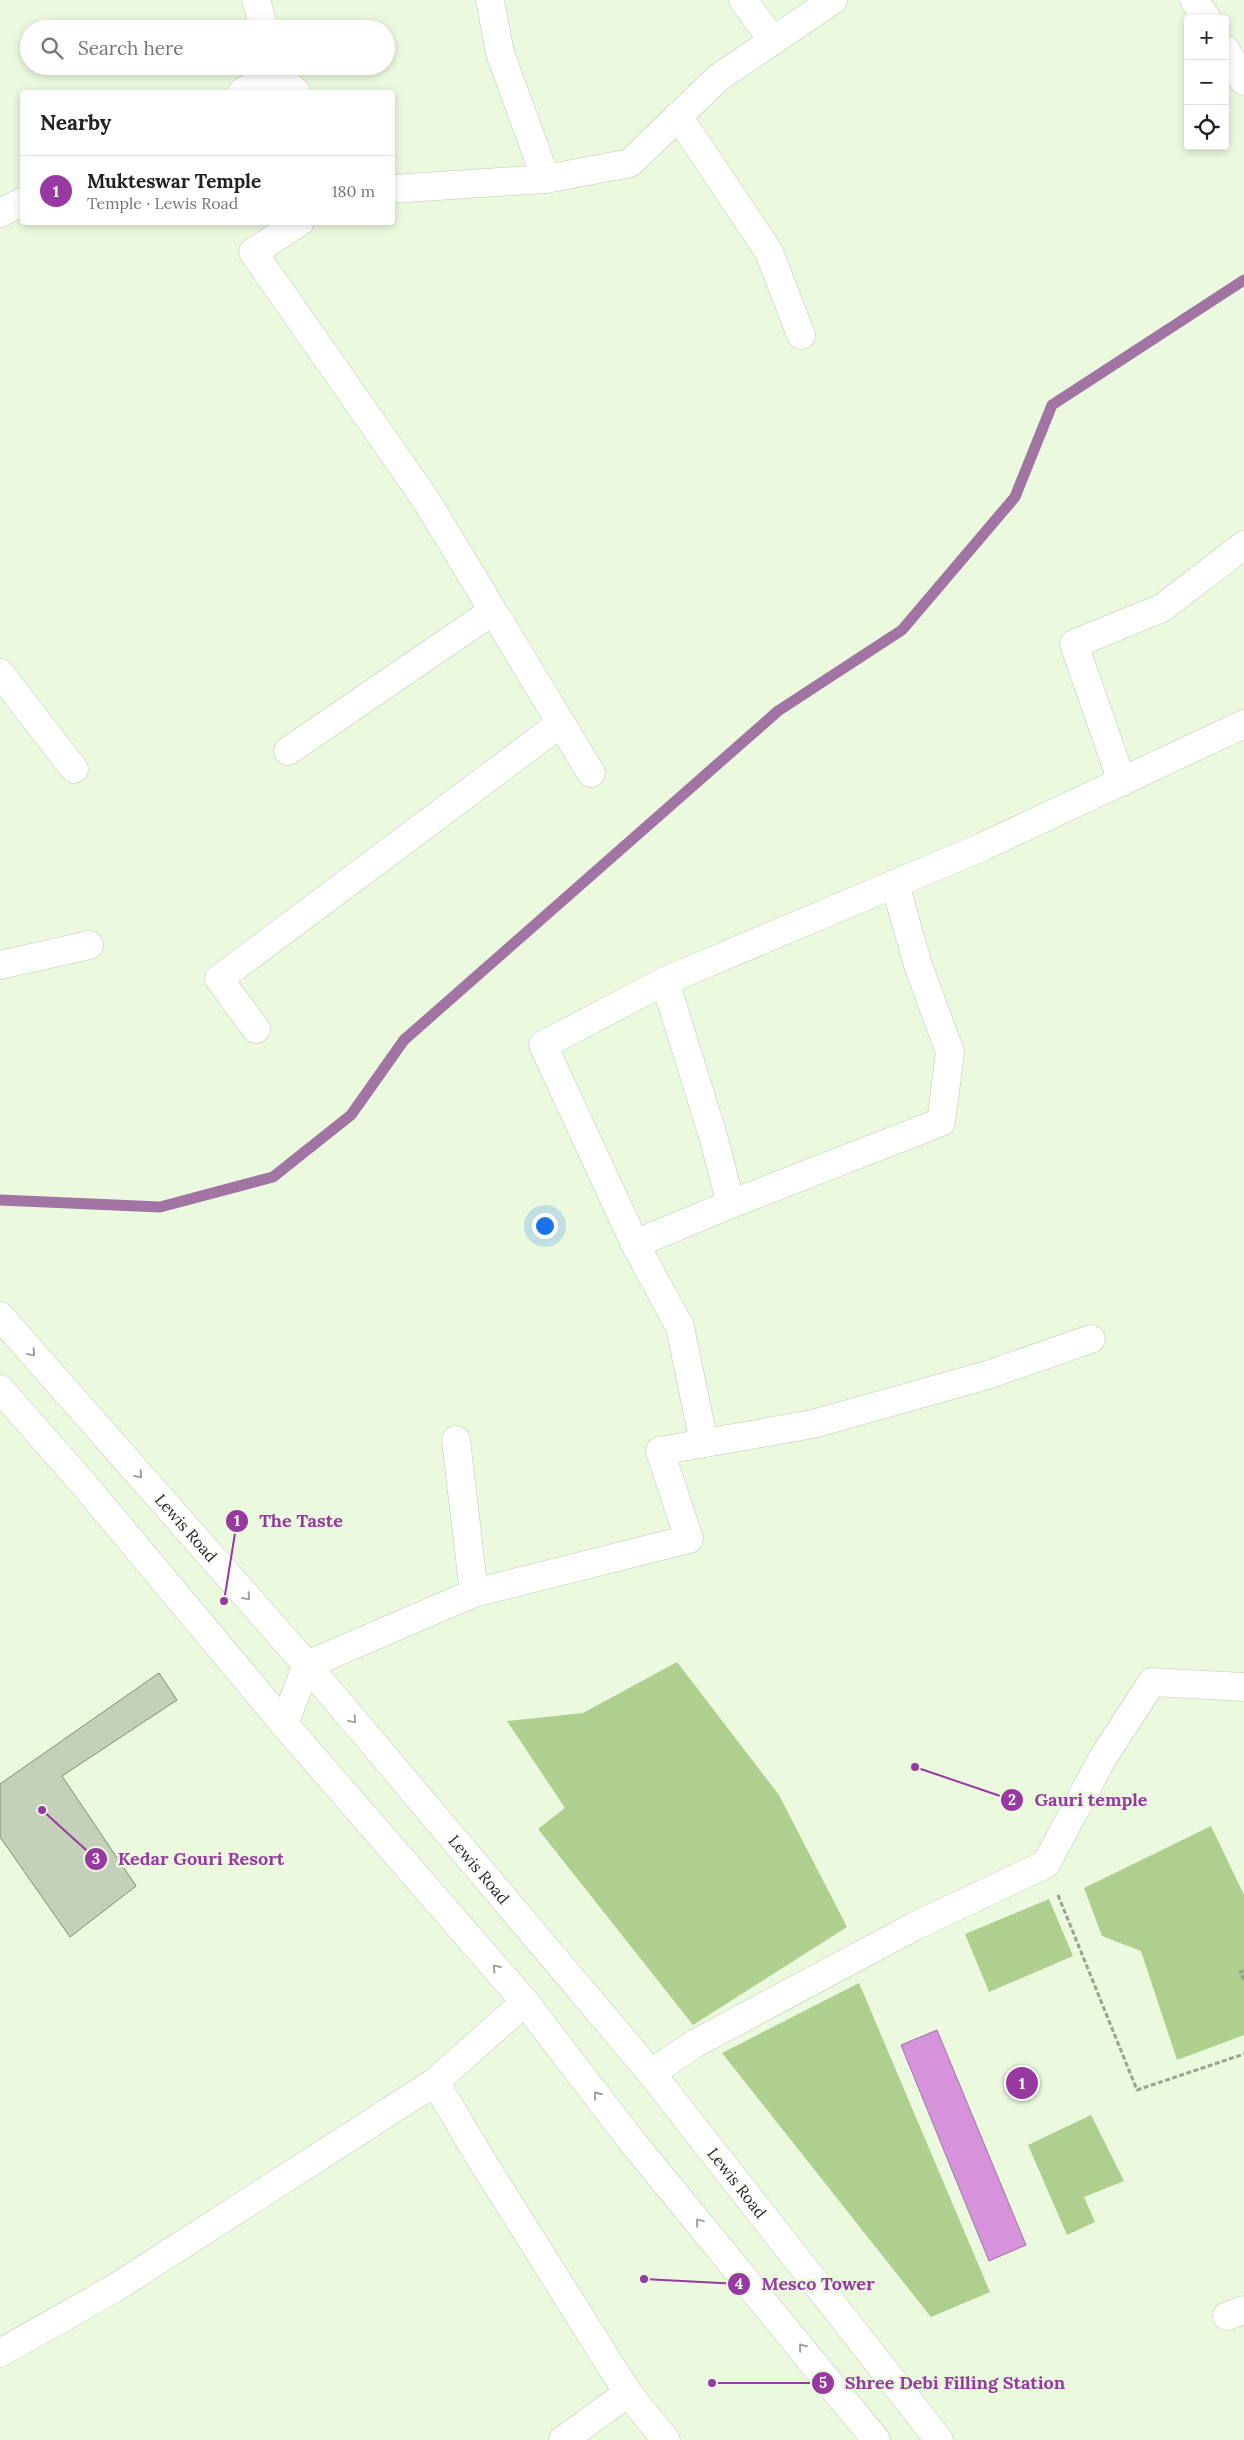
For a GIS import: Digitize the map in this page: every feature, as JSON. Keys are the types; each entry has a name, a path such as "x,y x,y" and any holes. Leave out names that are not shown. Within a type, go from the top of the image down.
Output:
{"street":[{"path":"256,0 262,20"},
{"path":"490,0 500,53 546,179"},
{"path":"743,0 773,40"},
{"path":"395,189 546,179 630,163 718,78 833,0"},
{"path":"1194,0 1204,15"},
{"path":"1229,56 1244,80"},
{"path":"248,90 282,78"},
{"path":"678,116 769,252 802,335"},
{"path":"0,213 20,203"},
{"path":"295,225 253,252 426,500 592,773"},
{"path":"1122,782 1074,644 1162,608 1244,545"},
{"path":"288,750 493,611"},
{"path":"0,673 74,769"},
{"path":"256,1029 219,979 561,723"},
{"path":"704,1443 680,1327 635,1244 543,1044 665,981 982,847 1244,724"},
{"path":"635,1244 731,1204 942,1122 950,1052 918,965 895,884"},
{"path":"0,965 89,945"},
{"path":"665,981 713,1136 731,1204"},
{"name":"Lewis Road","path":"0,1316 307,1665 651,2073 939,2440"},
{"path":"284,1724 307,1665 474,1593 689,1540 660,1451 813,1424 987,1375 1091,1339"},
{"path":"0,1389 82,1481 284,1724 524,2002 630,2139 876,2440"},
{"path":"456,1440 474,1593"},
{"path":"651,2073 696,2043 915,1926 1046,1864 1102,1759 1152,1682 1244,1687"},
{"path":"0,2353 115,2288 435,2082 524,2002"},
{"path":"435,2082 482,2161 628,2393 666,2440"},
{"path":"563,2440 628,2393"}],"path":[{"path":"1046,1864 1137,2090 1244,2054"},
{"path":"1244,1971 1240,1972 1244,1980"}],"green space":[{"path":"677,1662 779,1795 847,1927 693,2025 538,1829 565,1808 507,1721 583,1713"},
{"path":"1211,1826 1244,1895 1244,2035 1177,2060 1141,1951 1102,1936 1084,1888"},
{"path":"1049,1899 1073,1956 989,1992 965,1934"},
{"path":"859,1983 990,2292 931,2317 722,2053"},
{"path":"1091,2115 1124,2181 1084,2197 1095,2222 1067,2235 1028,2145"}],"shaded area":[{"path":"937,2030 1026,2245 989,2261 901,2045"}],"building":[{"path":"159,1673 177,1700 62,1776 136,1886 70,1937 0,1837 0,1784"}],"waterway":[{"path":"0,1200 160,1207 273,1177 351,1115 404,1040 778,711 902,630 1015,497 1052,405 1244,280"}],"place":[{"name":"The Taste","path":"224,1601"},
{"name":"Gauri temple","path":"915,1767"},
{"name":"Kedar Gouri Resort","path":"42,1810"},
{"name":"Mukteswar Temple","path":"1022,2083"},
{"name":"Mesco Tower","path":"644,2279"},
{"name":"Shree Debi Filling Station","path":"712,2383"}]}
